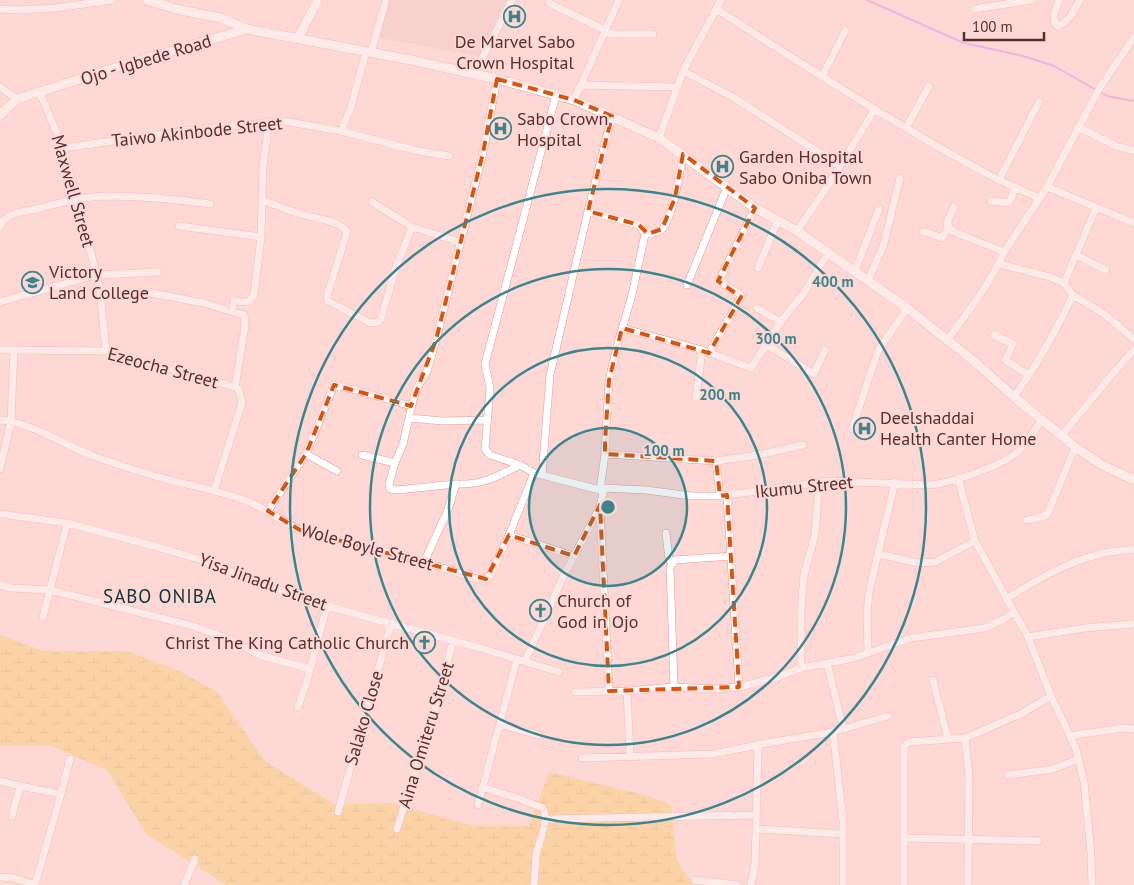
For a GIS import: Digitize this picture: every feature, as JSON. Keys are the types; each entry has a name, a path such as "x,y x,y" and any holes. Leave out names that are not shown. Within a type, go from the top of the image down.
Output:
{"main road":[{"path":"147,0 176,9 221,18 247,29"},
{"path":"298,38 318,0"},
{"name":"Ojo - Igbede Road","path":"0,115 17,99 247,29 474,74 574,100 659,138 755,208 797,231 828,252 907,308 975,362 1075,447 1102,465 1134,480"}],"street":[{"path":"0,10 36,9 112,0"},
{"path":"341,131 351,107 386,0"},
{"path":"474,74 512,0"},
{"path":"574,100 618,0"},
{"path":"659,138 683,71 721,0"},
{"path":"974,9 1032,0"},
{"path":"1059,0 1054,17 1054,22 1058,26 1066,21 1080,0"},
{"path":"549,3 610,34 653,34"},
{"path":"716,9 906,128 999,180 1039,198"},
{"path":"822,77 845,31"},
{"path":"947,340 978,298 999,264 1004,252 1047,187 1098,89 1134,37"},
{"path":"683,71 731,96 840,166"},
{"path":"497,79 483,153 434,346 427,368 417,386 403,444 389,484 390,489 397,490 472,484 486,481 520,466"},
{"path":"581,85 677,86"},
{"path":"906,128 929,86"},
{"path":"0,87 17,99"},
{"name":"Maxwell Street","path":"40,93 62,148 96,275 106,351"},
{"path":"409,418 443,421 487,420 490,388 486,359 556,95"},
{"path":"999,180 1040,102"},
{"path":"797,231 840,166 874,109"},
{"path":"542,475 550,375 612,116"},
{"name":"Taiwo Akinbode Street","path":"62,148 184,131 283,121 341,131 414,150 449,156"},
{"path":"232,310 234,301 248,302 254,295 261,238 263,166 269,122"},
{"path":"1078,128 1116,146 1134,151"},
{"path":"645,234 658,232 665,224 675,198 683,154"},
{"path":"868,280 883,247 900,178"},
{"path":"991,201 1009,204 1016,187"},
{"path":"1047,187 1134,223"},
{"path":"687,285 727,188"},
{"path":"0,226 12,214 76,200 105,196 178,200 210,204"},
{"path":"263,200 299,214 327,220 345,229 347,232 327,296 328,301 370,323 378,322 381,319 396,267 412,227"},
{"path":"372,202 412,227 460,242"},
{"path":"923,232 942,238 948,227 947,223 954,207"},
{"path":"696,398 705,352 741,297 740,294 725,285 720,279 755,208"},
{"path":"1064,283 1096,208"},
{"path":"855,271 879,209"},
{"path":"588,211 639,225 645,234 632,295 609,380 600,507 608,691"},
{"path":"758,268 778,220"},
{"path":"179,226 261,238"},
{"path":"948,227 952,232 1004,252"},
{"path":"622,328 705,352 751,368 781,322 804,293 828,252"},
{"path":"1076,255 1106,270"},
{"path":"999,264 1064,283 1073,295 1104,314 1134,339"},
{"path":"0,302 96,275 159,272"},
{"path":"100,296 145,292 177,297 232,310 244,315 245,326 235,387 239,390 242,403 214,491"},
{"path":"1014,397 1053,337 1073,295"},
{"path":"757,308 781,322"},
{"path":"852,429 878,351 907,308"},
{"path":"994,336 1013,344 1005,360 1030,375"},
{"path":"767,344 814,374 825,350"},
{"name":"Ezeocha Street","path":"0,350 106,351 235,387"},
{"path":"0,469 11,421 14,350"},
{"path":"1062,435 1133,354"},
{"path":"268,511 306,454 334,385 411,406"},
{"name":"Wole Boyle Street","path":"0,420 11,421 30,428 91,455 129,469 246,501 268,511 288,525 300,530 424,562 477,579 486,579 490,576 534,473"},
{"name":"Ikumu Street","path":"487,420 485,449 487,452 534,473 602,489 646,490 692,496 723,496 819,482 942,484 998,464 1014,454 1021,448 1042,420"},
{"path":"605,454 716,461 758,455 803,445"},
{"path":"1027,520 1043,517 1048,512 1075,447"},
{"path":"306,454 337,471"},
{"path":"362,455 395,463"},
{"path":"716,461 732,556 739,687"},
{"path":"958,478 975,540 1028,637 1051,696 1079,758 1084,782 1092,885"},
{"path":"801,668 801,609 804,583 815,535 819,482"},
{"path":"868,652 867,613 869,592 895,482"},
{"path":"424,562 447,512 456,484"},
{"path":"478,805 500,724 521,660 600,507"},
{"name":"Yisa Jinadu Street","path":"0,514 67,523 199,559 267,586 327,606 559,672"},
{"path":"43,617 67,523"},
{"path":"666,533 669,559 672,563"},
{"path":"509,535 574,556"},
{"path":"878,554 919,563 935,562 975,540"},
{"path":"1006,599 1056,569 1068,564 1101,553 1134,549"},
{"path":"674,687 670,567 675,560 732,556"},
{"path":"0,585 11,588 50,590 193,626 229,639 259,655 310,669"},
{"path":"298,707 327,606"},
{"path":"576,692 674,687 716,689 739,687 778,677 801,668 854,658 911,638 985,628 1004,620 1014,612"},
{"name":"Salako Close","path":"338,812 391,624"},
{"path":"1028,637 1085,628 1134,624"},
{"name":"Aina Omiteru Street","path":"397,829 410,786 425,747 454,641"},
{"path":"827,663 843,728"},
{"path":"933,680 948,739"},
{"path":"627,690 630,756"},
{"path":"904,885 904,748 908,742 964,738 1021,714 1051,696"},
{"path":"582,758 713,754 833,732 888,716"},
{"path":"500,724 538,735"},
{"path":"1070,736 1122,728 1134,729"},
{"path":"833,732 843,834 843,885"},
{"path":"964,738 969,776 968,885"},
{"path":"752,885 755,863 758,745"},
{"path":"0,877 14,878 35,885 70,758"},
{"path":"1008,775 1053,769 1079,758"},
{"path":"0,781 61,794"},
{"path":"12,816 20,786"},
{"path":"482,787 543,808 545,819 536,855 534,885"},
{"path":"545,819 756,815"},
{"path":"756,829 843,834"},
{"path":"904,838 1038,841"},
{"path":"184,885 195,859"},
{"path":"695,880 737,885"}],"highlighted area":[{"path":"497,79 574,100 612,116 588,211 639,225 648,234 662,229 675,198 683,154 755,208 718,281 741,297 709,353 622,328 609,380 605,441 605,454 716,461 720,496 727,495 739,687 609,691 600,505 574,556 509,535 486,579 300,530 268,511 306,454 334,385 411,406 436,340 483,153"}],"shaded area":[{"path":"389,0 507,0 481,57 380,38"}],"green space":[{"path":"0,635 44,651 127,651 181,672 217,692 265,761 334,804 392,803 474,826 529,826 549,772 649,796 671,805 677,861 693,885 226,885 146,834 107,770 51,746 0,746"}],"waterway":[{"path":"867,0 964,43 1023,56 1054,66 1096,90"},
{"path":"1100,92 1107,96 1134,101"}],"place":[{"name":"De Marvel Sabo Crown Hospital","path":"515,17"},
{"name":"Sabo Crown Hospital","path":"501,129"},
{"name":"Garden Hospital Sabo Oniba Town","path":"723,167"},
{"name":"Victory Land College","path":"33,282"},
{"name":"Deelshaddai Health Canter Home","path":"864,428"},
{"name":"Church of God in Ojo","path":"541,611"},
{"name":"Christ The King Catholic Church","path":"425,643"}],"district":[{"name":"SABO ONIBA","path":"160,596"}]}
